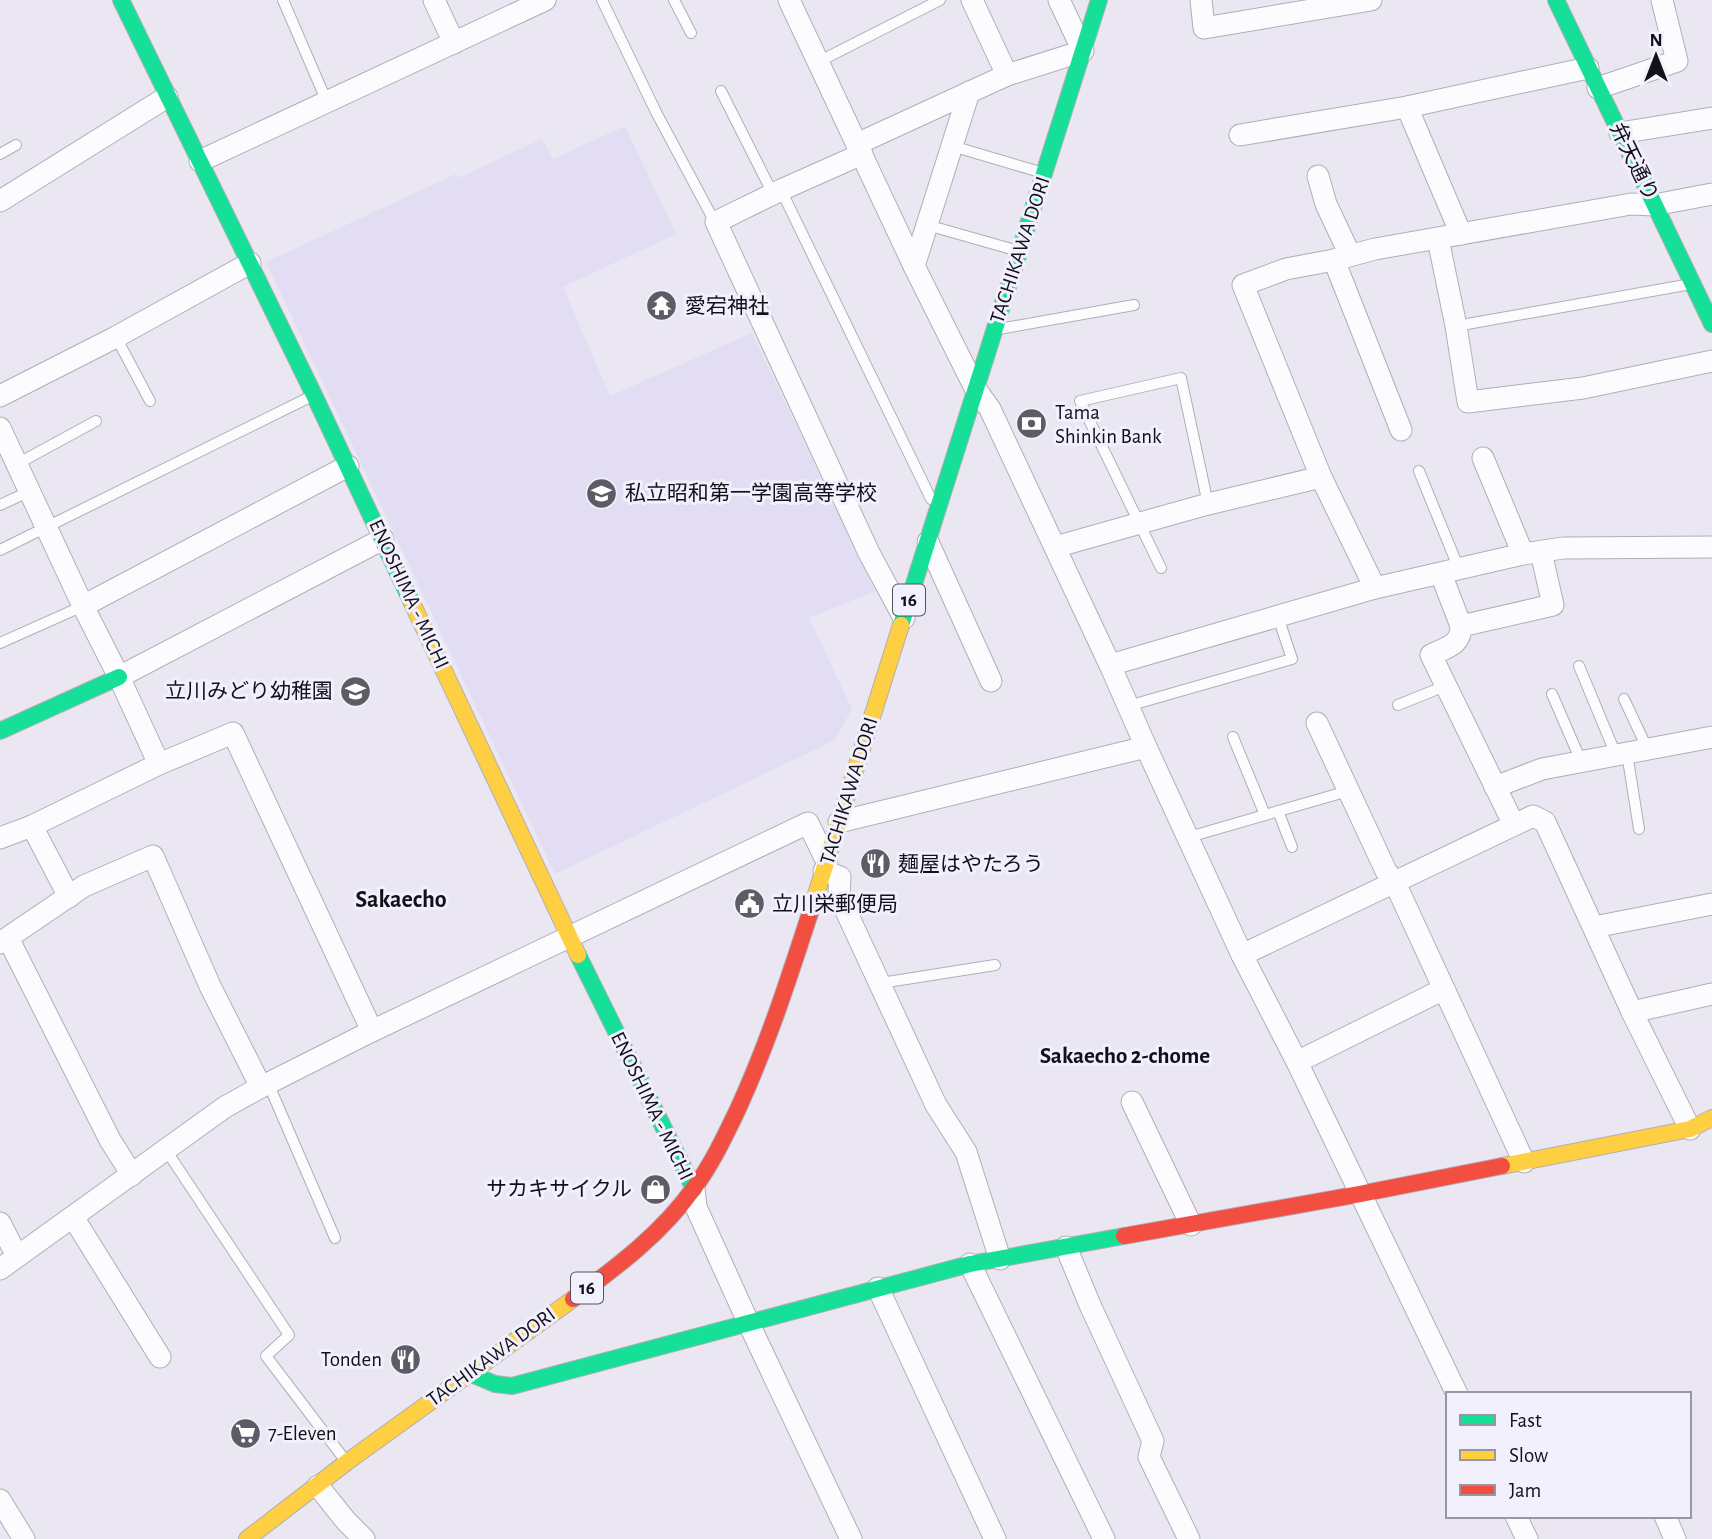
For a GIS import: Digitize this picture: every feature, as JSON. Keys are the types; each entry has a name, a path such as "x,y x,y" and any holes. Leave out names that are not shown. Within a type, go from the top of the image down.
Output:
{"street":[{"name":"ENOSHIMA - MICHI","path":"121,0 348,466 569,937 694,1189"},
{"path":"434,0 454,43"},
{"path":"200,162 545,0"},
{"path":"789,0 914,266 975,388 990,409 1242,956 1297,1062 1456,1392"},
{"path":"972,0 1007,75"},
{"path":"904,618 869,553 716,222 969,92 1007,75 1083,51 1059,0"},
{"name":"TACHIKAWA DORI","path":"247,1539 347,1462 619,1265 664,1223 694,1189 717,1153 758,1063 785,992 1099,0"},
{"path":"1201,0 1204,27 1371,0"},
{"name":"弁天通り","path":"1556,0 1712,324"},
{"path":"1598,88 1677,61 1662,0"},
{"path":"1240,135 1407,107 1588,68"},
{"path":"914,266 969,92"},
{"path":"0,201 167,97"},
{"path":"1407,107 1461,234"},
{"path":"1620,133 1712,118"},
{"path":"1318,176 1342,258 1401,430"},
{"path":"1375,588 1321,477 1244,285 1286,269 1375,249 1631,204 1654,205 1712,194"},
{"path":"1438,239 1468,402 1583,388 1712,361"},
{"path":"0,396 116,337 250,263"},
{"path":"0,428 159,764"},
{"path":"1461,626 1553,606 1532,553 1483,458"},
{"path":"83,606 348,466"},
{"path":"1055,547 1138,522 1321,477"},
{"path":"0,731 119,677 383,540"},
{"path":"928,542 991,681"},
{"path":"1110,665 1375,588 1532,553 1563,548 1712,547"},
{"path":"1450,571 1461,635 1457,642 1430,655 1514,825"},
{"path":"1317,723 1386,871 1395,883 1524,1162"},
{"path":"0,838 32,826 159,764 233,733 372,1031"},
{"path":"1495,787 1542,769 1712,737"},
{"path":"839,822 1146,747"},
{"path":"1242,956 1533,817 1545,822 1632,1012 1690,1129"},
{"path":"0,1223 8,1262 225,1107 264,1085 808,823 825,866 840,877 839,896 936,1105 966,1152 1000,1259"},
{"path":"32,826 68,897"},
{"path":"132,1175 110,1140 4,941 84,886 153,856 210,986 264,1085"},
{"path":"1594,927 1712,904"},
{"path":"1297,1062 1444,989"},
{"path":"1632,1012 1712,994"},
{"path":"1132,1102 1191,1224"},
{"path":"469,1373 491,1384 512,1386 970,1264 1524,1162 1690,1129 1712,1118"},
{"path":"694,1189 696,1207 851,1539"},
{"path":"73,1217 160,1357"},
{"path":"1066,1247 1153,1441 1149,1457 1189,1539"},
{"path":"970,1264 1104,1539"},
{"path":"878,1288 995,1539"},
{"path":"318,1486 364,1539"},
{"path":"0,1500 24,1539"},
{"path":"1517,1518 1527,1539"},
{"path":"1666,1518 1675,1539"}],"lane":[{"path":"283,0 327,102"},
{"path":"602,0 656,112 716,222"},
{"path":"674,0 691,33"},
{"path":"818,62 940,0"},
{"path":"721,91 777,192 937,512"},
{"path":"0,154 16,145"},
{"path":"952,146 1045,173"},
{"path":"927,225 1020,251"},
{"path":"1456,326 1692,284"},
{"path":"995,329 1134,304"},
{"path":"116,337 150,401"},
{"path":"1161,568 1080,401 1181,378 1208,504"},
{"path":"0,550 314,395"},
{"path":"17,464 96,421"},
{"path":"1419,471 1450,571"},
{"path":"0,505 30,492"},
{"path":"0,643 83,606"},
{"path":"1129,706 1292,659 1278,617"},
{"path":"1579,666 1630,752"},
{"path":"1398,705 1445,686"},
{"path":"1552,694 1581,761"},
{"path":"1623,699 1639,829"},
{"path":"1233,737 1265,815"},
{"path":"1188,837 1348,792"},
{"path":"1278,811 1292,847"},
{"path":"881,983 995,965"},
{"path":"264,1085 335,1238"},
{"path":"166,1150 289,1335 266,1356 347,1462"}],"shaded area":[{"name":"私立昭和第一学園高等学校","path":"625,126 676,234 563,287 610,396 752,333 875,591 809,618 852,709 835,740 555,874 266,262 456,174 458,178 542,139 553,159"}],"traffic: fast":[{"path":"121,0 314,395 412,603"},
{"path":"901,625 1099,0"},
{"path":"1556,0 1712,324"},
{"path":"0,731 119,677"},
{"path":"578,955 694,1189"},
{"path":"469,1373 495,1384 512,1386 970,1264 1124,1236"}],"traffic: slow":[{"path":"412,603 578,955"},
{"path":"813,904 901,625"},
{"path":"1502,1166 1690,1129 1712,1118"},
{"path":"247,1539 347,1462 573,1299"}],"traffic: jam":[{"path":"573,1299 622,1262 668,1220 707,1169 738,1109 760,1058 813,904"},
{"path":"1124,1236 1502,1166"}],"place":[{"name":"愛宕神社","path":"662,306"},
{"name":"Tama Shinkin Bank","path":"1032,424"},
{"name":"私立昭和第一学園高等学校","path":"602,493"},
{"name":"立川みどり幼稚園","path":"356,691"},
{"name":"麺屋はやたろう","path":"875,864"},
{"name":"立川栄郵便局","path":"749,904"},
{"name":"サカキサイクル","path":"655,1189"},
{"name":"Tonden","path":"405,1359"},
{"name":"7-Eleven","path":"245,1433"}],"district":[{"name":"Sakaecho","path":"401,900"},
{"name":"Sakaecho 2-chome","path":"1125,1056"}]}
